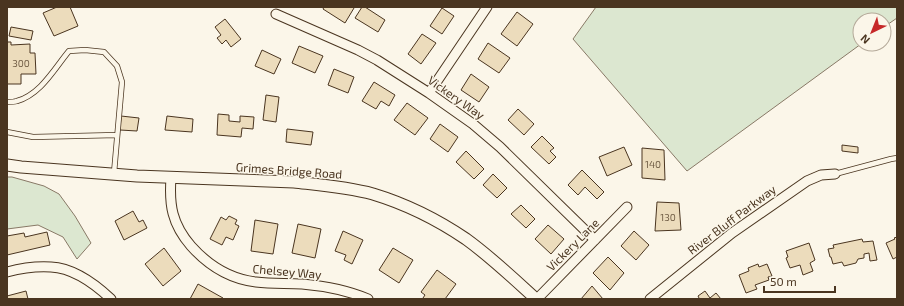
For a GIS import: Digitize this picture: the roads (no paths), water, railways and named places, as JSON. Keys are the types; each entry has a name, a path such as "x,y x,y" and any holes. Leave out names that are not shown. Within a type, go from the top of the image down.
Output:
{"street":[{"path":"429,93 487,7"},
{"name":"Vickery Way","path":"276,14 358,50 377,60 429,93 473,124 492,139 595,240"},
{"name":"Grimes Bridge Road","path":"7,165 171,178 294,182 346,188 373,194 420,212 444,225 467,240 490,258 536,299"},
{"name":"River Bluff Parkway","path":"650,299 732,233 806,181 821,175 835,174"},
{"name":"Chelsey Way","path":"171,178 171,206 174,219 180,231 189,243 210,264 225,273 255,282 320,287 350,293 368,299"},
{"name":"Vickery Lane","path":"536,299 627,207"},
{"path":"7,272 36,266 65,269 86,279 111,299"}],"lane":[{"path":"7,102 17,101 30,95 43,85 69,51 85,50 104,52 117,66 122,82 114,174"},
{"path":"7,132 33,137 117,135"},
{"path":"835,174 897,158"}]}
